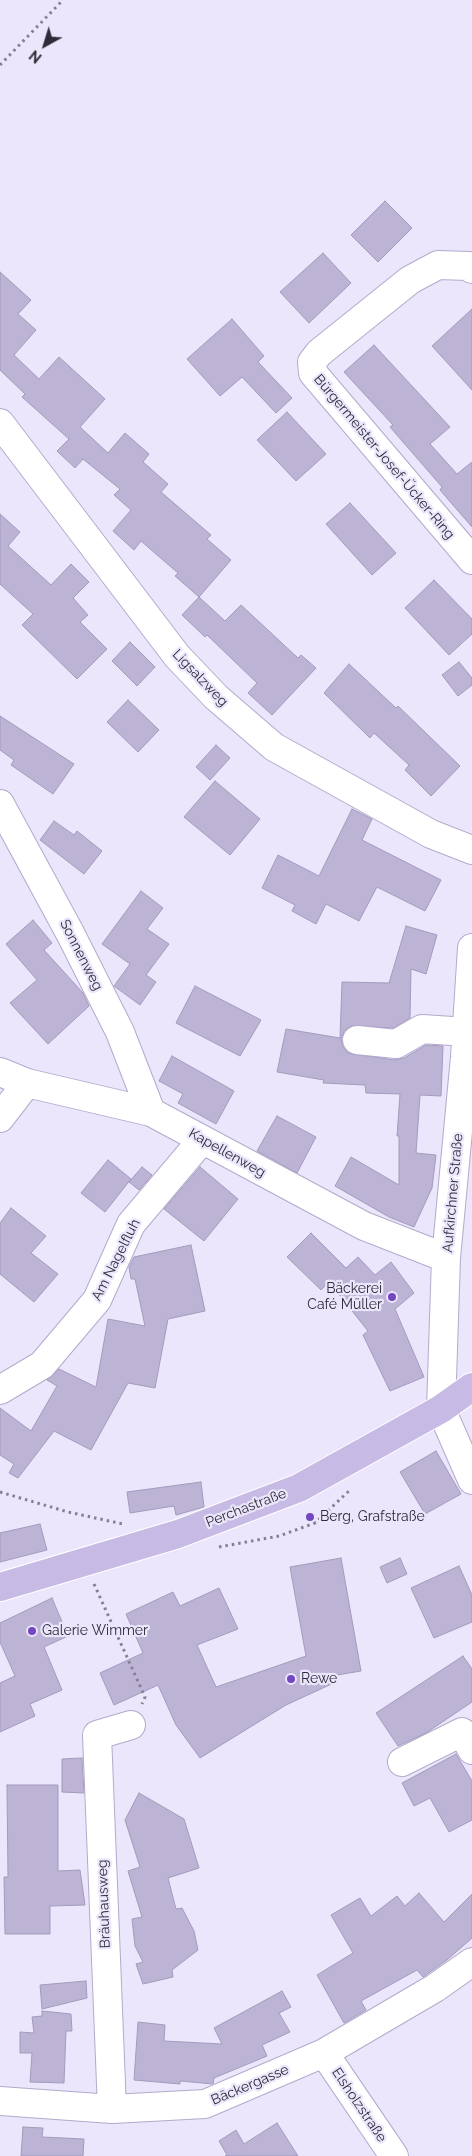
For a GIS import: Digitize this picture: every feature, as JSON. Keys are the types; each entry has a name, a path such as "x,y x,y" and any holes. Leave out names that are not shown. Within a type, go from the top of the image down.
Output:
{"main road":[{"name":"Perchastraße","path":"0,1587 154,1541 299,1488 442,1409 472,1387"}],"street":[{"name":"Bürgermeister-Josef-Ücker-Ring","path":"472,269 469,266 438,265 410,280 319,352 312,362 312,373 472,560"},
{"name":"Ligsalzweg","path":"0,423 177,656 216,697 274,747 431,834 472,850"},
{"name":"Sonnenweg","path":"0,804 70,933 120,1032 152,1112"},
{"name":"Aufkirchner Straße","path":"442,1409 446,1258 461,1221 467,1032 472,948"},
{"path":"357,1040 396,1044 422,1029 467,1032"},
{"name":"Kapellenweg","path":"0,1072 26,1084 152,1112 364,1226 446,1258"},
{"path":"0,1118 26,1084"},
{"name":"Am Nagelfluh","path":"0,1390 42,1365 97,1300 131,1224 202,1140"},
{"path":"442,1409 472,1480"},
{"name":"Bräuhausweg","path":"112,2109 97,1735 131,1725"},
{"path":"402,1762 469,1736"},
{"name":"Bäckergasse","path":"0,2101 112,2109 205,2104 324,2053 435,1988 472,1962"},
{"name":"Elsholzstraße","path":"324,2053 394,2156"}],"path":[{"path":"0,65 63,0"},
{"path":"0,1492 68,1512 115,1521 138,1529 154,1541"},
{"path":"310,1518 315,1523"},
{"path":"94,1584 145,1697 131,1725"}],"building":[{"path":"385,201 412,228 378,262 351,235"},
{"path":"323,253 351,283 309,323 280,292"},
{"path":"0,272 31,300 18,314 36,330 14,355 39,379 59,357 105,399 80,427 108,453 125,433 149,454 143,462 168,484 161,492 211,535 207,539 231,560 199,597 175,576 178,573 141,541 134,550 113,531 131,510 114,495 120,489 83,459 75,468 57,451 69,439 22,397 25,394 0,370"},
{"path":"472,309 472,390 432,346"},
{"path":"232,319 264,356 258,362 292,398 276,413 242,377 220,396 187,359"},
{"path":"374,345 450,427 430,444 457,474 472,462 472,527 440,490 442,487 390,427 393,425 344,372"},
{"path":"287,412 326,454 296,481 257,440"},
{"path":"350,503 396,553 372,575 326,524"},
{"path":"0,514 20,532 8,546 51,585 71,564 89,582 73,598 88,615 80,622 107,649 77,679 22,625 33,614 0,584"},
{"path":"434,580 472,619 472,634 449,655 405,608"},
{"path":"199,597 225,621 241,605 298,658 301,655 316,668 272,715 248,693 257,683 207,635 205,637 182,615"},
{"path":"130,642 155,667 137,686 112,661"},
{"path":"459,662 472,678 472,685 458,696 442,675"},
{"path":"349,664 396,708 398,706 460,766 431,796 405,770 409,765 374,733 370,738 324,693"},
{"path":"128,700 159,730 138,752 107,722"},
{"path":"0,716 74,764 53,794 11,765 14,760 0,750"},
{"path":"216,745 230,758 210,780 196,767"},
{"path":"215,781 260,819 230,855 184,817"},
{"path":"352,809 372,819 362,840 441,880 425,911 377,887 359,921 326,904 316,924 292,911 295,905 262,888 278,855 319,876"},
{"path":"54,821 74,835 77,831 102,851 84,874 40,840"},
{"path":"141,891 163,908 147,929 169,944 146,975 156,982 140,1005 114,986 130,964 102,944"},
{"path":"33,920 52,943 44,950 83,993 89,1006 48,1044 10,1003 37,980 6,944"},
{"path":"406,926 437,935 426,974 411,969 410,1018 393,1028 351,1026 344,1031 341,1039 343,1047 348,1053 394,1060 404,1058 426,1045 443,1046 441,1096 420,1095 416,1153 436,1155 432,1188 414,1227 389,1217 335,1186 351,1157 399,1185 399,1136 397,1136 400,1094 366,1093 365,1085 323,1083 324,1080 277,1072 286,1029 340,1038 342,982 389,983"},
{"path":"195,986 261,1020 240,1056 176,1023"},
{"path":"172,1056 234,1091 216,1124 178,1103 183,1094 159,1081"},
{"path":"277,1116 316,1137 297,1173 257,1151"},
{"path":"108,1160 131,1179 105,1212 81,1193"},
{"path":"142,1167 152,1175 139,1190 129,1182"},
{"path":"200,1167 238,1199 204,1241 164,1209"},
{"path":"11,1208 46,1236 31,1253 58,1274 34,1302 0,1274 0,1223"},
{"path":"311,1233 346,1268 358,1257 375,1275 391,1262 414,1293 395,1309 424,1377 390,1391 363,1335 368,1331 329,1282 321,1290 287,1257"},
{"path":"191,1245 205,1311 168,1319 155,1388 128,1383 91,1450 54,1431 18,1478 9,1473 14,1464 0,1455 0,1408 31,1431 57,1386 47,1380 59,1369 96,1387 108,1319 145,1326 135,1279 131,1279 129,1267 134,1257"},
{"path":"436,1451 461,1494 425,1514 400,1472"},
{"path":"201,1482 204,1507 176,1515 174,1506 130,1513 127,1492"},
{"path":"40,1524 47,1550 0,1562 0,1533"},
{"path":"341,1558 361,1671 337,1675 336,1682 286,1705 200,1758 176,1725 158,1685 114,1705 100,1673 143,1653 126,1614 173,1592 180,1606 219,1588 238,1629 197,1645 216,1687 306,1656 290,1567"},
{"path":"400,1558 407,1574 387,1583 380,1567"},
{"path":"459,1566 472,1595 472,1622 434,1638 411,1588"},
{"path":"52,1598 68,1636 44,1647 62,1690 30,1704 35,1716 0,1732 0,1683 15,1676 0,1642 0,1623"},
{"path":"463,1656 472,1669 472,1702 426,1733 398,1746 376,1713"},
{"path":"456,1754 472,1781 472,1820 449,1832 430,1798 414,1806 402,1783"},
{"path":"82,1758 84,1793 62,1792 62,1759"},
{"path":"7,1785 58,1785 58,1871 80,1870 85,1905 50,1906 50,1934 5,1934 4,1877 8,1877"},
{"path":"139,1793 184,1819 199,1868 168,1878 176,1909 182,1908 194,1931 198,1950 172,1970 173,1977 143,1984 136,1964 143,1962 135,1946 132,1919 142,1917 128,1871 140,1867 125,1820"},
{"path":"419,1893 444,1922 472,1894 472,1938 447,1960 423,1977 417,1970 361,2001 366,2010 344,2023 317,1975 353,1953 331,1915 360,1898 371,1916 397,1896 405,1906"},
{"path":"86,1981 87,1998 42,2009 40,1985"},
{"path":"282,1991 291,2007 279,2013 290,2032 262,2045 267,2056 214,2078 213,2084 180,2081 180,2084 134,2080 138,2022 165,2025 164,2041 222,2044 214,2028"},
{"path":"42,2011 71,2014 72,2031 66,2031 64,2083 30,2082 32,2053 20,2053 20,2032 34,2033 32,2017 42,2016"},
{"path":"277,2123 298,2156 225,2156 227,2155 219,2141 236,2130 244,2144"},
{"path":"23,2127 43,2128 42,2137 84,2139 83,2156 21,2156"}],"place":[{"name":"Bäckerei Café Müller","path":"392,1297"},
{"name":"Berg, Grafstraße","path":"310,1517"},
{"name":"Galerie Wimmer","path":"32,1631"},
{"name":"Rewe","path":"291,1679"}]}
